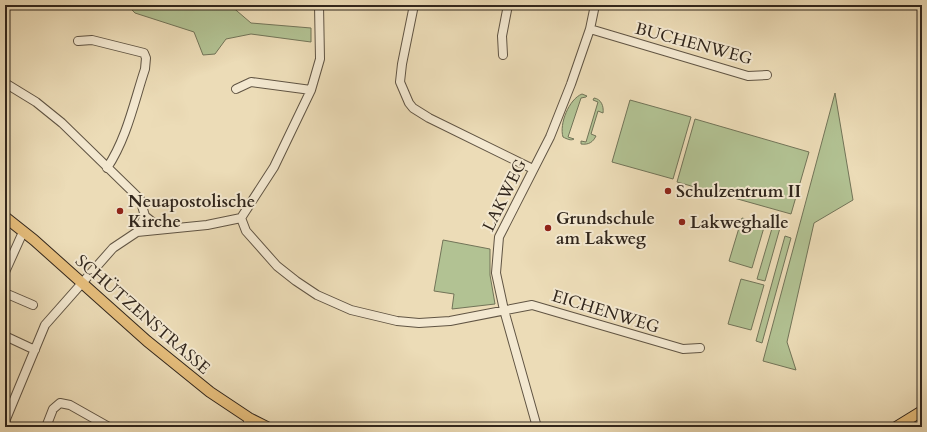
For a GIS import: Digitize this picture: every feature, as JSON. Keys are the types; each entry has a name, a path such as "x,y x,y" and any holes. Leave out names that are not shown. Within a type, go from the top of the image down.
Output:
{"main road":[{"name":"SCHÜTZENSTRASSE","path":"5,217 147,341 206,389 248,422 267,427"},
{"path":"896,427 922,411"}],"street":[{"path":"5,425 6,419 45,325 113,248 137,232 207,225 241,218 274,167 311,90 320,59 319,5"},
{"path":"414,5 402,64 400,82 409,103 413,108 429,118 533,169"},
{"path":"503,55 502,36 508,5"},
{"name":"LAKWEG","path":"537,427 504,310 496,273 499,237 550,137 571,84 590,29 595,5"},
{"name":"BUCHENWEG","path":"590,29 748,76 767,75"},
{"path":"78,41 92,40 144,53 146,58 145,69 123,139 107,168"},
{"path":"236,89 251,82 311,90"},
{"path":"5,83 36,102 62,123 140,199 146,216 162,229"},
{"path":"137,232 146,216"},
{"name":"EICHENWEG","path":"241,218 246,230 277,266 317,295 351,310 397,321 419,323 450,321 532,305 683,349 700,348"},
{"path":"5,272 23,232"},
{"path":"5,293 33,305"},
{"path":"5,336 35,350"},
{"path":"46,427 53,409 60,403 70,405 109,427"}],"green space":[{"path":"127,5 230,5 251,23 311,28 311,42 251,34 226,39 215,54 203,55 194,32 135,13"},
{"path":"835,93 853,200 814,223 787,342 796,370 763,361"},
{"path":"582,94 587,96 581,98 568,137 574,139 569,140 563,137 562,126 569,106"},
{"path":"594,98 602,103 603,113 598,111 591,134 596,136 595,138 588,143 581,144 581,141 586,142 598,102 593,100"},
{"path":"630,100 691,117 673,179 612,162"},
{"path":"695,119 809,152 791,214 677,182"},
{"path":"742,218 765,224 752,268 729,261"},
{"path":"773,225 780,228 765,281 757,279"},
{"path":"785,236 791,238 762,343 756,341"},
{"path":"443,240 490,249 490,275 495,304 452,309 454,294 434,291"},
{"path":"741,279 764,285 751,330 728,324"}],"place":[{"name":"Schulzentrum II","path":"668,191"},
{"name":"Neuapostolische Kirche","path":"120,211"},
{"name":"Lakweghalle","path":"682,222"},
{"name":"Grundschule am Lakweg","path":"548,228"}]}
